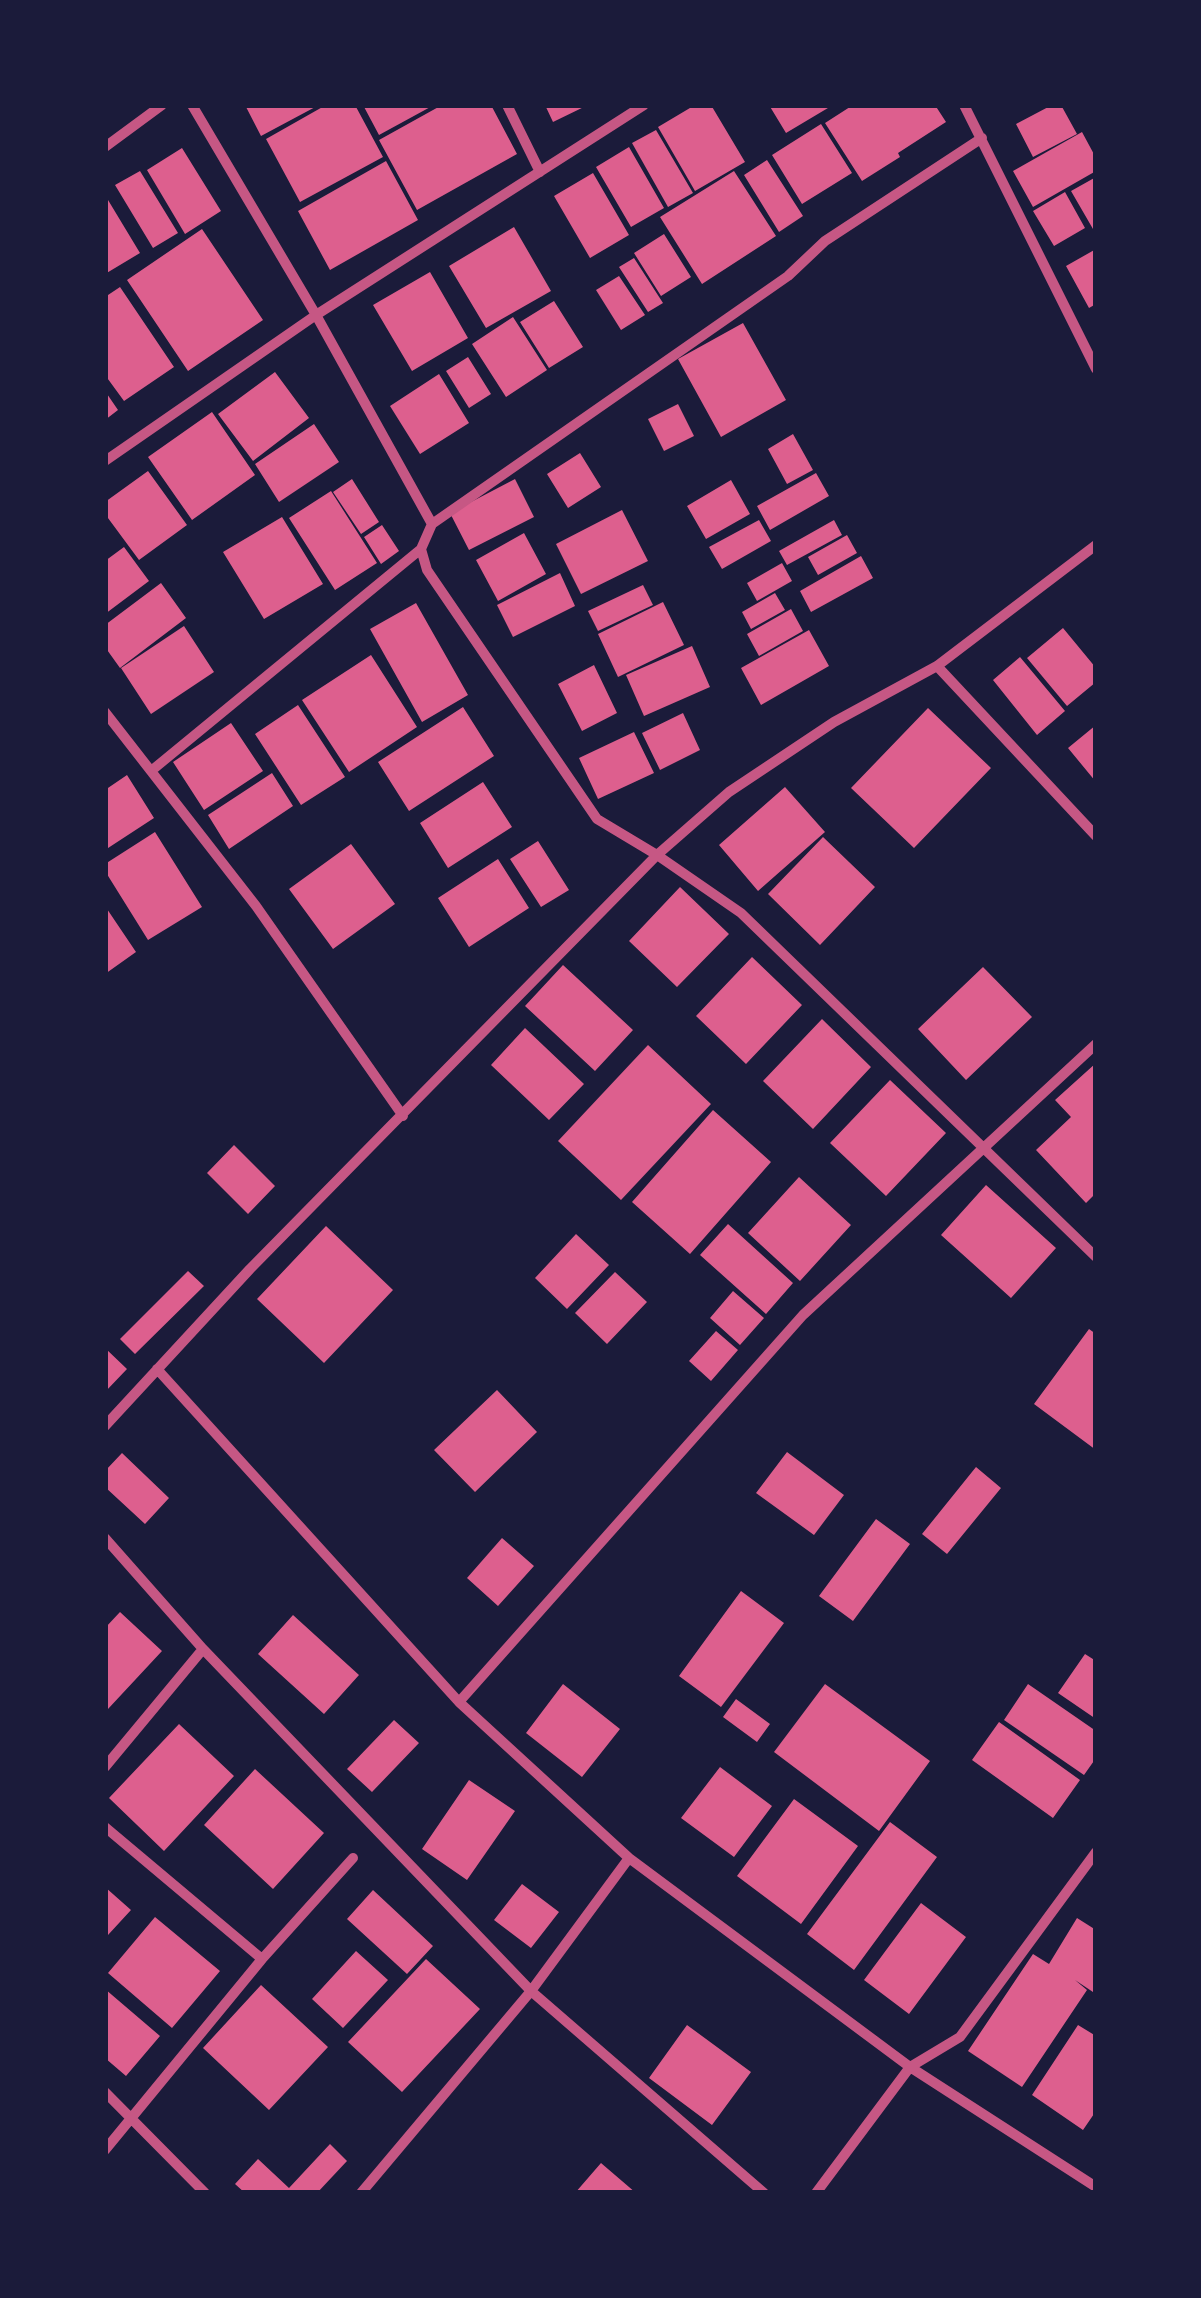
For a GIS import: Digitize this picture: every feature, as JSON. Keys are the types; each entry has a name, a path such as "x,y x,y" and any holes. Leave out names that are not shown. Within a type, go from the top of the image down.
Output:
{"street":[{"path":"105,147 162,105"},
{"path":"192,105 316,315 432,524"},
{"path":"508,105 540,172"},
{"path":"105,460 316,315 644,105"},
{"path":"964,105 1096,368"},
{"path":"150,771 421,549 432,524 788,276 826,241 982,138"},
{"path":"105,1426 250,1269 657,856 729,792 834,722 937,666 1096,545"},
{"path":"421,549 427,570 596,819 740,913 1096,1258"},
{"path":"937,666 1096,836"},
{"path":"105,712 256,906 403,1116"},
{"path":"459,1702 803,1315 1096,1044"},
{"path":"157,1369 459,1702 630,1858 910,2067 1096,2187"},
{"path":"105,1538 203,1650 531,1990 764,2193"},
{"path":"105,1768 203,1650"},
{"path":"105,1827 262,1959"},
{"path":"816,2193 910,2067 960,2037 1096,1852"},
{"path":"105,2150 262,1959 352,1858"},
{"path":"361,2193 531,1990 630,1858"},
{"path":"105,2092 205,2193"}],"building":[{"path":"245,105 319,105 261,136"},
{"path":"326,105 355,105 383,157 300,202 266,139"},
{"path":"363,105 434,105 379,135"},
{"path":"442,105 491,105 517,154 417,210 379,140"},
{"path":"545,105 588,105 553,122"},
{"path":"695,105 711,105 745,162 695,191 658,127"},
{"path":"769,105 833,105 786,133"},
{"path":"853,105 935,105 946,122 862,181 825,123"},
{"path":"1052,105 1061,105 1077,134 1033,157 1016,124"},
{"path":"821,124 852,173 802,204 772,155"},
{"path":"656,130 693,193 668,207 632,143"},
{"path":"1082,132 1096,158 1096,171 1033,207 1013,171"},
{"path":"629,147 664,208 631,227 596,167"},
{"path":"182,148 221,211 185,234 147,170"},
{"path":"767,160 803,216 779,232 744,175"},
{"path":"386,161 418,220 330,270 298,211"},
{"path":"140,171 178,233 153,248 115,185"},
{"path":"734,171 776,236 702,284 660,217"},
{"path":"593,173 629,235 590,258 554,196"},
{"path":"1096,177 1096,227 1093,229 1071,191"},
{"path":"1065,192 1085,228 1054,246 1033,211"},
{"path":"105,195 140,253 105,274"},
{"path":"514,227 551,291 486,328 449,266"},
{"path":"202,229 263,320 188,371 127,280"},
{"path":"664,234 691,277 661,296 634,253"},
{"path":"1096,249 1096,304 1089,308 1066,266"},
{"path":"634,258 663,303 648,312 619,267"},
{"path":"430,272 468,338 412,371 373,305"},
{"path":"619,276 645,315 621,330 596,290"},
{"path":"120,287 174,367 124,401 105,375 105,297"},
{"path":"554,301 583,347 549,368 520,322"},
{"path":"513,317 547,370 506,397 472,344"},
{"path":"743,323 786,400 721,437 678,359"},
{"path":"468,357 491,394 469,408 446,371"},
{"path":"275,372 309,418 253,461 218,414"},
{"path":"439,374 469,423 420,454 390,406"},
{"path":"105,391 118,410 105,420"},
{"path":"678,404 694,436 664,451 648,419"},
{"path":"212,412 255,475 192,520 148,457"},
{"path":"314,424 339,462 279,502 255,464"},
{"path":"793,434 813,470 787,484 768,449"},
{"path":"580,453 601,487 568,508 547,474"},
{"path":"148,471 187,525 139,560 105,514 105,502"},
{"path":"816,473 829,496 770,530 757,506"},
{"path":"352,479 379,522 361,534 333,492"},
{"path":"515,479 534,517 469,550 450,513"},
{"path":"731,480 750,514 706,539 687,506"},
{"path":"331,491 377,563 335,590 289,518"},
{"path":"622,510 648,561 581,594 556,544"},
{"path":"282,517 323,584 264,619 223,552"},
{"path":"759,520 771,541 722,569 709,547"},
{"path":"834,520 842,535 787,565 779,551"},
{"path":"382,525 399,551 381,564 364,537"},
{"path":"524,533 546,574 498,601 476,560"},
{"path":"847,535 857,553 818,575 808,557"},
{"path":"124,547 149,581 105,614 105,561"},
{"path":"861,556 873,578 811,612 800,591"},
{"path":"782,563 792,581 757,601 747,583"},
{"path":"560,573 575,606 513,637 497,605"},
{"path":"161,583 186,618 120,668 105,647 105,625"},
{"path":"643,585 653,605 598,631 588,611"},
{"path":"775,593 785,610 751,629 742,612"},
{"path":"663,602 684,645 618,677 598,634"},
{"path":"416,603 468,695 422,722 370,629"},
{"path":"791,609 803,631 759,656 747,634"},
{"path":"184,626 214,672 151,714 121,668"},
{"path":"1063,628 1096,668 1096,682 1067,706 1027,658"},
{"path":"809,630 829,666 761,705 741,668"},
{"path":"692,646 710,687 644,716 626,675"},
{"path":"371,655 417,727 349,772 302,700"},
{"path":"1020,657 1065,711 1037,735 993,680"},
{"path":"594,665 617,713 582,731 558,684"},
{"path":"298,705 345,777 301,805 255,734"},
{"path":"463,707 494,756 409,811 378,762"},
{"path":"928,708 991,768 914,848 851,788"},
{"path":"683,713 700,750 660,770 642,733"},
{"path":"231,723 263,771 204,810 173,762"},
{"path":"1096,725 1096,782 1068,748"},
{"path":"634,732 654,773 598,799 579,758"},
{"path":"272,773 293,806 229,849 208,815"},
{"path":"127,775 154,818 105,850 105,790"},
{"path":"483,782 512,827 448,868 420,823"},
{"path":"785,787 825,832 758,891 719,845"},
{"path":"155,832 202,907 148,940 105,871 105,864"},
{"path":"823,837 875,887 820,945 768,894"},
{"path":"538,841 569,890 541,907 510,859"},
{"path":"351,844 395,904 333,949 289,889"},
{"path":"498,859 529,908 469,947 438,898"},
{"path":"680,887 729,934 677,987 629,941"},
{"path":"105,906 136,952 105,974"},
{"path":"752,957 802,1005 746,1064 696,1016"},
{"path":"563,965 633,1030 595,1071 525,1006"},
{"path":"983,967 1032,1017 966,1080 918,1029"},
{"path":"822,1019 871,1067 813,1129 763,1081"},
{"path":"525,1028 584,1084 549,1120 491,1065"},
{"path":"648,1045 711,1104 621,1200 558,1141"},
{"path":"1096,1063 1096,1193 1086,1203 1036,1150 1071,1117 1055,1100"},
{"path":"890,1080 946,1133 886,1196 830,1143"},
{"path":"713,1110 771,1162 690,1254 632,1202"},
{"path":"234,1145 275,1186 248,1214 207,1173"},
{"path":"799,1177 851,1225 800,1281 748,1233"},
{"path":"986,1185 1056,1248 1011,1298 941,1235"},
{"path":"728,1224 793,1283 766,1314 700,1255"},
{"path":"326,1226 393,1290 324,1363 257,1299"},
{"path":"576,1234 609,1265 567,1309 535,1278"},
{"path":"188,1271 204,1286 135,1354 120,1339"},
{"path":"615,1272 647,1302 607,1344 575,1313"},
{"path":"733,1291 764,1318 740,1345 710,1318"},
{"path":"1089,1329 1096,1334 1096,1450 1034,1404"},
{"path":"716,1331 738,1350 711,1381 689,1361"},
{"path":"105,1348 127,1369 105,1392"},
{"path":"497,1390 537,1432 475,1492 434,1450"},
{"path":"787,1452 844,1495 814,1535 756,1493"},
{"path":"122,1453 169,1498 145,1524 105,1487 105,1471"},
{"path":"976,1467 1001,1488 947,1554 922,1534"},
{"path":"876,1519 910,1544 853,1621 819,1596"},
{"path":"502,1538 534,1566 498,1606 467,1578"},
{"path":"741,1591 784,1623 721,1707 679,1676"},
{"path":"120,1612 162,1651 108,1709 105,1628"},
{"path":"293,1615 359,1675 324,1714 258,1654"},
{"path":"1085,1654 1096,1661 1096,1719 1058,1693"},
{"path":"563,1684 620,1729 582,1777 526,1733"},
{"path":"825,1684 930,1761 879,1831 774,1752"},
{"path":"1028,1684 1096,1731 1096,1758 1084,1775 1004,1720"},
{"path":"736,1699 770,1724 757,1742 723,1717"},
{"path":"394,1720 419,1743 372,1792 347,1769"},
{"path":"999,1722 1080,1780 1053,1818 972,1760"},
{"path":"179,1724 234,1776 164,1851 109,1798"},
{"path":"720,1767 772,1806 734,1857 681,1818"},
{"path":"255,1769 324,1833 273,1889 204,1825"},
{"path":"469,1780 515,1811 467,1880 422,1849"},
{"path":"794,1799 858,1846 801,1924 737,1876"},
{"path":"890,1822 937,1857 854,1970 807,1934"},
{"path":"522,1884 559,1912 531,1948 494,1920"},
{"path":"105,1887 131,1910 108,1935 105,1932"},
{"path":"373,1890 433,1946 407,1974 347,1919"},
{"path":"921,1903 966,1937 909,2014 864,1980"},
{"path":"155,1917 220,1971 172,2028 108,1973"},
{"path":"1077,1918 1096,1930 1096,1994 1075,1980 1087,1990 1022,2087 968,2051 1033,1954 1049,1964"},
{"path":"356,1951 388,1980 343,2028 312,1999"},
{"path":"426,1959 480,2009 402,2092 348,2042"},
{"path":"261,1985 328,2047 269,2110 203,2048"},
{"path":"105,1989 160,2036 126,2076 105,2058"},
{"path":"687,2025 751,2072 712,2125 649,2078"},
{"path":"1078,2025 1096,2036 1096,2111 1083,2130 1032,2095"},
{"path":"330,2144 347,2161 317,2193 245,2193 235,2184 258,2159 289,2188"},
{"path":"601,2163 636,2193 575,2193"}]}
